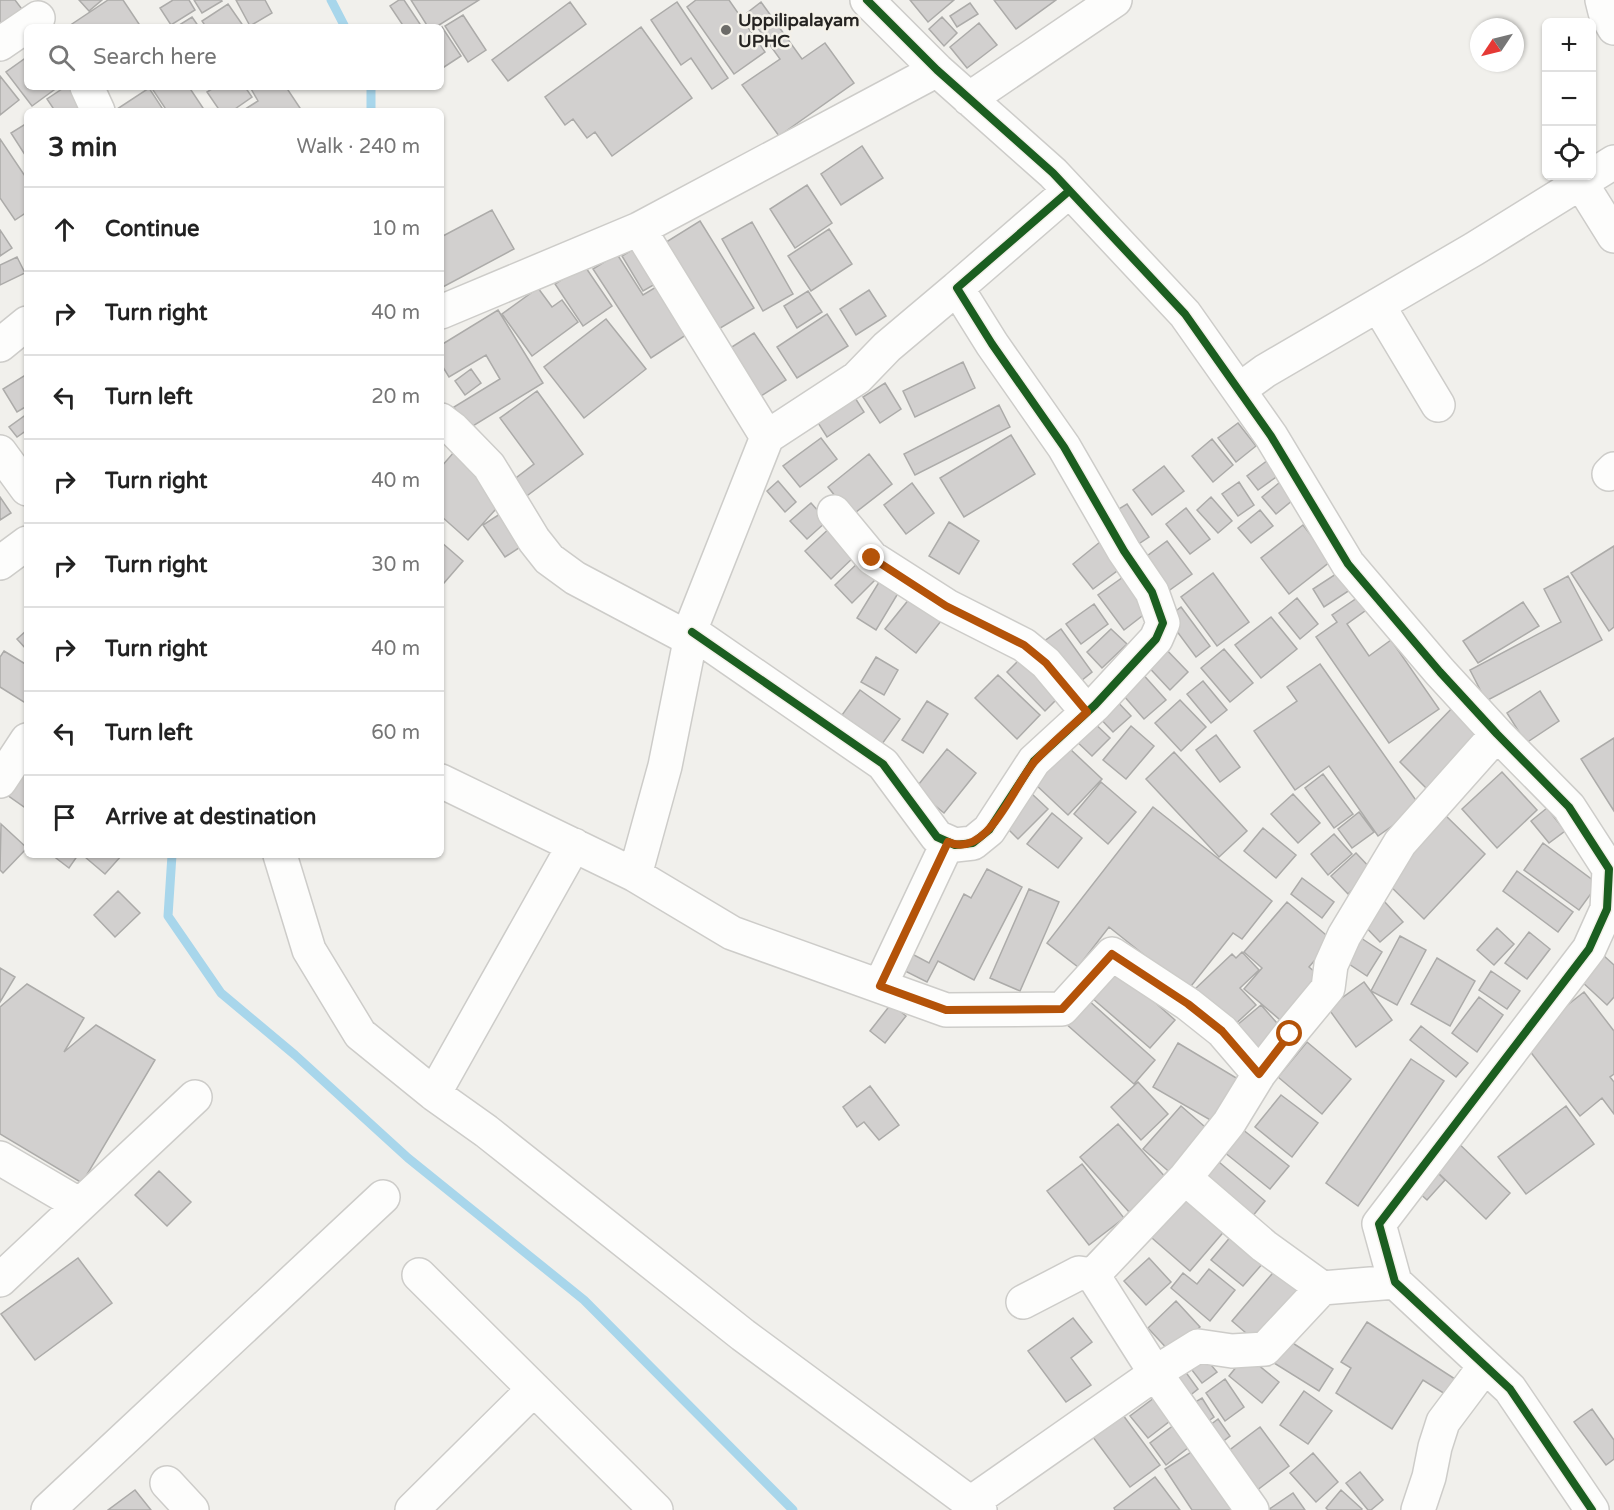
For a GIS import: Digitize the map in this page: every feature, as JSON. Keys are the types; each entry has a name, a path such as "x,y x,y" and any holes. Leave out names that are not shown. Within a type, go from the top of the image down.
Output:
{"street":[{"path":"867,0 937,70 1053,173 1185,314 1271,436 1348,564 1440,672 1569,807 1609,869 1610,908 1588,950 1379,1224 1395,1282 1509,1389 1592,1510"},
{"path":"969,99 1114,0"},
{"path":"1602,0 1605,12 1614,28"},
{"path":"30,24 44,15"},
{"path":"0,44 24,28"},
{"path":"444,311 639,229 937,70"},
{"path":"88,90 97,108"},
{"path":"1239,390 1265,371 1474,249 1614,162"},
{"path":"1581,183 1614,236"},
{"path":"635,875 664,766 694,621 767,437 857,378 888,347 1069,191"},
{"path":"639,229 767,437"},
{"path":"444,422 489,466 534,540 549,559 575,578 691,636 883,765 937,837 955,845 973,843 989,830 1034,761 1087,712 1156,639 1163,623 1152,592 1124,550 1064,447 992,344 957,288"},
{"path":"1378,305 1438,405"},
{"path":"0,345 24,325"},
{"path":"0,452 24,485"},
{"path":"834,512 872,558 946,606 1024,645 1046,663 1087,712"},
{"path":"0,563 24,545"},
{"path":"1093,1275 1185,1178 1229,1123 1259,1074 1328,988 1331,965 1344,936 1400,843 1497,734"},
{"path":"0,781 24,745"},
{"path":"444,782 635,875 732,933 946,1010 1062,1009 1112,954 1188,1004 1222,1031 1259,1074"},
{"path":"880,986 948,842"},
{"path":"434,1094 574,844"},
{"path":"281,858 309,950 360,1034 743,1335 976,1506 1156,1374 1198,1346 1233,1351 1265,1348 1322,1288"},
{"path":"0,1280 195,1097"},
{"path":"0,1158 80,1205"},
{"path":"1185,1178 1264,1246 1322,1288 1395,1282"},
{"path":"48,1510 383,1197"},
{"path":"1023,1302 1079,1273 1093,1275 1156,1374 1252,1510"},
{"path":"419,1275 656,1510"},
{"path":"1418,1510 1443,1422 1485,1366"},
{"path":"412,1510 534,1389"},
{"path":"167,1483 192,1510"}],"building":[{"path":"0,0 15,0 28,17 0,39"},
{"path":"79,0 102,0 89,11"},
{"path":"108,0 123,0 139,24 72,24"},
{"path":"173,0 189,0 195,10 170,24 160,8"},
{"path":"194,0 221,0 222,1 202,13"},
{"path":"236,0 265,0 272,13 253,24 249,24"},
{"path":"399,0 404,0 420,24 402,24 390,6"},
{"path":"411,0 479,0 441,24 426,24"},
{"name":"Uppilipalayam UPHC","path":"696,0 729,0 765,52 734,74 687,7"},
{"path":"910,0 954,0 928,22"},
{"path":"994,0 1056,0 1016,29"},
{"path":"570,2 586,24 508,81 492,60"},
{"path":"677,2 728,78 712,89 691,58 681,65 651,20"},
{"path":"761,2 802,59 825,43 854,83 779,136 742,85 780,59 747,13"},
{"path":"970,3 978,14 957,27 950,16"},
{"path":"228,4 242,24 204,24 202,21"},
{"path":"463,15 486,50 468,62 445,26"},
{"path":"192,17 197,24 181,24"},
{"path":"942,17 957,33 944,46 929,29"},
{"path":"979,23 997,45 967,68 950,47"},
{"path":"641,27 692,98 612,156 595,132 587,138 573,119 565,125 545,97"},
{"path":"444,30 461,56 444,67"},
{"path":"24,59 24,90 54,90 32,106 6,72"},
{"path":"0,76 19,100 0,115"},
{"path":"60,90 80,90 92,108 53,108 47,99"},
{"path":"146,90 150,90 162,108 119,108"},
{"path":"153,90 191,90 203,108 165,108"},
{"path":"210,90 247,90 252,97 236,108 218,108 207,92"},
{"path":"252,90 288,90 300,108 247,108 258,101"},
{"path":"24,125 24,153 11,133"},
{"path":"0,139 24,175 24,214 15,220 0,198"},
{"path":"862,146 883,178 841,205 821,174"},
{"path":"807,185 832,223 795,248 770,209"},
{"path":"492,210 514,249 444,286 444,235"},
{"path":"700,221 754,308 717,330 663,244"},
{"path":"752,222 793,294 763,311 722,239"},
{"path":"829,229 852,264 811,291 788,256"},
{"path":"0,230 12,248 0,256"},
{"path":"642,244 664,279 643,291 622,256"},
{"path":"617,254 643,295 661,284 692,331 651,358 593,269"},
{"path":"17,257 24,273 0,285 0,265"},
{"path":"584,265 612,306 583,326 555,284"},
{"path":"538,288 552,307 562,300 578,322 532,356 502,314"},
{"path":"869,290 886,316 856,335 840,309"},
{"path":"808,291 822,312 797,328 784,306"},
{"path":"498,310 543,383 468,429 454,407 500,379 486,355 449,377 444,369 444,343"},
{"path":"827,314 848,346 797,378 777,347"},
{"path":"606,319 646,369 584,418 544,367"},
{"path":"754,333 786,380 758,398 727,350"},
{"path":"963,362 975,388 915,417 903,391"},
{"path":"471,369 481,383 465,395 455,381"},
{"path":"24,376 24,408 17,412 3,389"},
{"path":"885,383 901,409 880,423 863,397"},
{"path":"537,391 583,454 524,498 512,481 534,464 500,418"},
{"path":"852,393 864,412 827,437 815,418"},
{"path":"999,405 1010,427 915,475 904,454"},
{"path":"24,416 24,432 17,437 9,427"},
{"path":"1238,423 1256,446 1236,462 1218,438"},
{"path":"1011,435 1035,474 964,517 940,478"},
{"path":"821,438 837,459 800,487 783,466"},
{"path":"1212,439 1233,465 1213,482 1192,456"},
{"path":"454,452 505,499 468,540 444,519 444,464"},
{"path":"869,454 892,484 851,516 828,487"},
{"path":"1268,460 1279,475 1258,490 1247,476"},
{"path":"1164,466 1184,491 1152,515 1133,490"},
{"path":"1285,478 1299,495 1276,514 1262,497"},
{"path":"778,481 796,502 785,512 767,491"},
{"path":"1239,482 1254,505 1238,516 1222,494"},
{"path":"912,483 934,513 906,534 884,505"},
{"path":"0,497 11,513 0,520"},
{"path":"1211,497 1232,521 1218,533 1197,510"},
{"path":"811,503 827,521 807,539 790,521"},
{"path":"1127,504 1149,537 1131,549 1109,515"},
{"path":"1186,508 1210,539 1190,554 1166,524"},
{"path":"506,510 528,542 505,557 483,525"},
{"path":"1260,510 1273,526 1251,543 1238,528"},
{"path":"949,522 979,541 959,574 929,556"},
{"path":"833,525 858,553 831,579 805,551"},
{"path":"1303,525 1331,561 1289,594 1261,558"},
{"path":"1167,541 1192,574 1167,592 1143,559"},
{"path":"1100,542 1121,568 1093,589 1073,564"},
{"path":"444,545 463,561 444,583"},
{"path":"1614,546 1614,627 1609,631 1571,573"},
{"path":"863,558 880,575 852,603 835,585"},
{"path":"1342,570 1353,588 1324,607 1313,589"},
{"path":"1213,573 1249,622 1217,646 1181,597"},
{"path":"884,574 903,585 876,630 857,618"},
{"path":"1126,575 1151,609 1124,630 1098,595"},
{"path":"1568,576 1602,640 1486,701 1470,670 1561,622 1544,589"},
{"path":"914,593 945,616 916,653 885,629"},
{"path":"1360,596 1369,608 1347,624 1369,656 1391,640 1439,709 1389,743 1316,637 1337,622 1332,615"},
{"path":"1297,598 1318,624 1300,639 1279,613"},
{"path":"1523,602 1539,626 1478,663 1463,641"},
{"path":"1094,604 1108,624 1081,644 1066,624"},
{"path":"1181,607 1210,646 1196,657 1167,618"},
{"path":"1271,617 1297,649 1261,678 1235,645"},
{"path":"1061,629 1092,672 1076,685 1043,642"},
{"path":"1111,629 1127,644 1102,668 1087,652"},
{"path":"24,633 24,647 17,639"},
{"path":"1160,643 1188,672 1170,690 1142,660"},
{"path":"1224,649 1253,683 1230,702 1201,668"},
{"path":"4,651 24,663 24,702 0,687 0,657"},
{"path":"1025,654 1063,693 1045,711 1007,672"},
{"path":"876,657 898,670 884,695 861,682"},
{"path":"1320,664 1420,806 1378,836 1329,766 1295,790 1254,731 1297,701 1287,687"},
{"path":"1139,670 1166,700 1144,719 1117,688"},
{"path":"998,675 1040,715 1017,739 975,698"},
{"path":"1203,681 1227,710 1211,723 1187,694"},
{"path":"860,690 900,719 882,744 842,715"},
{"path":"1540,691 1559,721 1526,743 1507,713"},
{"path":"1113,697 1131,716 1113,732 1096,714"},
{"path":"1180,700 1206,727 1181,751 1155,723"},
{"path":"927,701 948,714 923,753 902,740"},
{"path":"1455,705 1483,731 1427,789 1400,762"},
{"path":"1090,719 1110,738 1092,756 1072,737"},
{"path":"1131,726 1154,746 1126,779 1103,760"},
{"path":"1216,735 1240,767 1220,782 1196,750"},
{"path":"1614,738 1614,811 1581,759"},
{"path":"1069,748 1102,779 1068,815 1035,784"},
{"path":"947,749 976,773 944,813 915,789"},
{"path":"1174,752 1247,831 1219,857 1146,779"},
{"path":"24,763 24,807 0,790"},
{"path":"1502,772 1537,810 1497,848 1462,809"},
{"path":"1323,774 1353,814 1334,828 1305,788"},
{"path":"1101,782 1136,812 1108,844 1074,814"},
{"path":"1032,794 1048,809 1018,839 1002,823"},
{"path":"1293,794 1320,823 1298,843 1271,814"},
{"path":"1153,807 1272,901 1242,939 1233,933 1188,990 1109,927 1078,967 1047,943"},
{"path":"1547,808 1565,831 1549,843 1531,821"},
{"path":"1359,812 1374,832 1352,848 1338,829"},
{"path":"1052,813 1082,838 1058,868 1027,844"},
{"path":"1444,814 1485,854 1424,919 1383,879"},
{"path":"1,824 24,845 24,851 3,873 0,870"},
{"path":"1263,828 1296,855 1276,878 1244,851"},
{"path":"1334,834 1352,854 1328,875 1311,854"},
{"path":"1543,843 1598,884 1579,910 1524,870"},
{"path":"1356,853 1372,870 1348,894 1331,876"},
{"path":"56,858 76,858 69,868"},
{"path":"86,858 119,858 105,874"},
{"path":"987,869 1022,887 974,980 938,961 927,982 893,965 901,948 929,963 964,894 971,898"},
{"path":"1517,871 1573,912 1558,932 1503,891"},
{"path":"1302,878 1334,902 1322,918 1291,894"},
{"path":"1029,889 1059,902 1020,991 990,978"},
{"path":"118,891 140,913 115,937 94,915"},
{"path":"1383,900 1403,922 1380,942 1360,921"},
{"path":"1287,902 1332,940 1309,967 1324,980 1286,1025 1244,989 1262,968 1244,952"},
{"path":"1497,928 1514,944 1494,965 1477,950"},
{"path":"1529,932 1550,949 1527,979 1505,963"},
{"path":"1358,936 1382,952 1367,976 1343,960"},
{"path":"1400,936 1426,950 1397,1005 1371,991"},
{"path":"1242,952 1259,970 1240,988 1256,1005 1230,1029 1194,990 1232,954 1236,958"},
{"path":"1603,955 1614,965 1614,997 1607,1005 1580,980"},
{"path":"1437,958 1475,981 1450,1026 1411,1004"},
{"path":"0,968 15,977 0,1002"},
{"path":"1117,969 1175,1020 1150,1048 1092,998"},
{"path":"1491,971 1520,991 1507,1009 1479,990"},
{"path":"1364,982 1392,1020 1356,1047 1328,1008"},
{"path":"27,984 84,1018 64,1052 96,1025 155,1060 82,1183 0,1134 0,1007"},
{"path":"1584,992 1614,1031 1614,1074 1610,1077 1614,1082 1614,1114 1602,1098 1580,1116 1522,1041"},
{"path":"1479,997 1503,1015 1477,1052 1452,1033"},
{"path":"1087,999 1155,1060 1134,1084 1065,1023"},
{"path":"891,1004 906,1016 885,1043 870,1031"},
{"path":"1261,1005 1284,1031 1258,1052 1236,1026"},
{"path":"1421,1026 1468,1063 1456,1077 1410,1040"},
{"path":"1307,1042 1351,1079 1322,1114 1278,1077"},
{"path":"1178,1043 1243,1082 1219,1125 1153,1087"},
{"path":"1411,1059 1444,1081 1358,1206 1326,1183"},
{"path":"1138,1082 1168,1114 1141,1140 1111,1107"},
{"path":"870,1086 899,1125 879,1140 864,1122 857,1127 843,1107"},
{"path":"1281,1095 1318,1123 1292,1157 1255,1127"},
{"path":"1181,1106 1212,1133 1174,1176 1143,1149"},
{"path":"1566,1106 1594,1144 1526,1194 1498,1157"},
{"path":"1118,1124 1167,1179 1129,1212 1080,1157"},
{"path":"1242,1129 1289,1166 1270,1189 1224,1152"},
{"path":"1452,1137 1510,1193 1486,1219 1428,1163"},
{"path":"1219,1162 1265,1201 1247,1223 1201,1184"},
{"path":"1082,1164 1124,1218 1089,1245 1047,1191"},
{"path":"1434,1169 1445,1180 1427,1200 1415,1189"},
{"path":"159,1171 191,1202 167,1226 135,1195"},
{"path":"1181,1189 1227,1228 1190,1271 1145,1232"},
{"path":"1232,1235 1264,1262 1243,1286 1211,1260"},
{"path":"78,1258 112,1303 35,1360 1,1314"},
{"path":"1149,1258 1171,1282 1146,1305 1124,1281"},
{"path":"1277,1268 1305,1291 1260,1345 1232,1321"},
{"path":"1209,1269 1235,1290 1210,1321 1171,1288 1183,1273 1197,1284"},
{"path":"1176,1301 1200,1327 1171,1353 1148,1328"},
{"path":"1073,1318 1092,1342 1071,1358 1091,1385 1066,1402 1028,1351"},
{"path":"1367,1322 1455,1379 1445,1394 1423,1380 1392,1429 1336,1393 1351,1368 1341,1362"},
{"path":"1288,1340 1333,1369 1319,1391 1274,1363"},
{"path":"1202,1354 1217,1372 1202,1383 1188,1365"},
{"path":"1246,1355 1279,1382 1262,1403 1229,1376"},
{"path":"1182,1367 1198,1389 1183,1401 1166,1378"},
{"path":"1225,1379 1244,1407 1225,1421 1206,1393"},
{"path":"1304,1391 1332,1411 1308,1444 1280,1425"},
{"path":"1162,1392 1179,1414 1148,1438 1130,1416"},
{"path":"1202,1398 1214,1417 1200,1427 1187,1407"},
{"path":"1117,1407 1160,1465 1130,1487 1087,1429"},
{"path":"1592,1409 1614,1440 1614,1459 1606,1465 1574,1422"},
{"path":"1182,1419 1198,1440 1166,1465 1150,1443"},
{"path":"1218,1419 1230,1436 1217,1446 1205,1429"},
{"path":"1260,1427 1289,1466 1256,1491 1227,1452"},
{"path":"1202,1445 1244,1510 1192,1510 1165,1469"},
{"path":"1313,1453 1338,1482 1316,1502 1290,1473"},
{"path":"1360,1472 1383,1500 1371,1510 1368,1510 1346,1483"},
{"path":"1155,1477 1180,1510 1115,1510 1114,1508"},
{"path":"135,1490 151,1510 108,1510"},
{"path":"1341,1490 1362,1509 1328,1510 1326,1508"},
{"path":"1293,1493 1305,1510 1268,1510"}],"waterway":[{"path":"331,0 343,24"},
{"path":"371,90 371,108"},
{"path":"172,858 168,916 221,993 295,1055 408,1158 584,1300 793,1510"}],"cycle path":[{"path":"867,0 937,70 1053,173 1185,314 1271,436 1348,564 1440,672 1569,807 1609,869 1607,909 1589,949 1379,1224 1395,1282 1510,1389 1592,1510"},
{"path":"692,632 883,764 937,837 955,845 973,843 989,830 1034,761 1095,705 1156,639 1163,623 1152,592 1124,551 1064,447 992,344 957,288 1069,191"}],"place":[{"name":"Uppilipalayam UPHC","path":"726,30"}],"route":[{"path":"872,558 946,606 1024,645 1046,663 1087,712 1034,761 989,830 973,843 955,845 948,842 880,986 946,1010 1062,1009 1112,954 1188,1004 1222,1031 1259,1074 1290,1034"}]}
